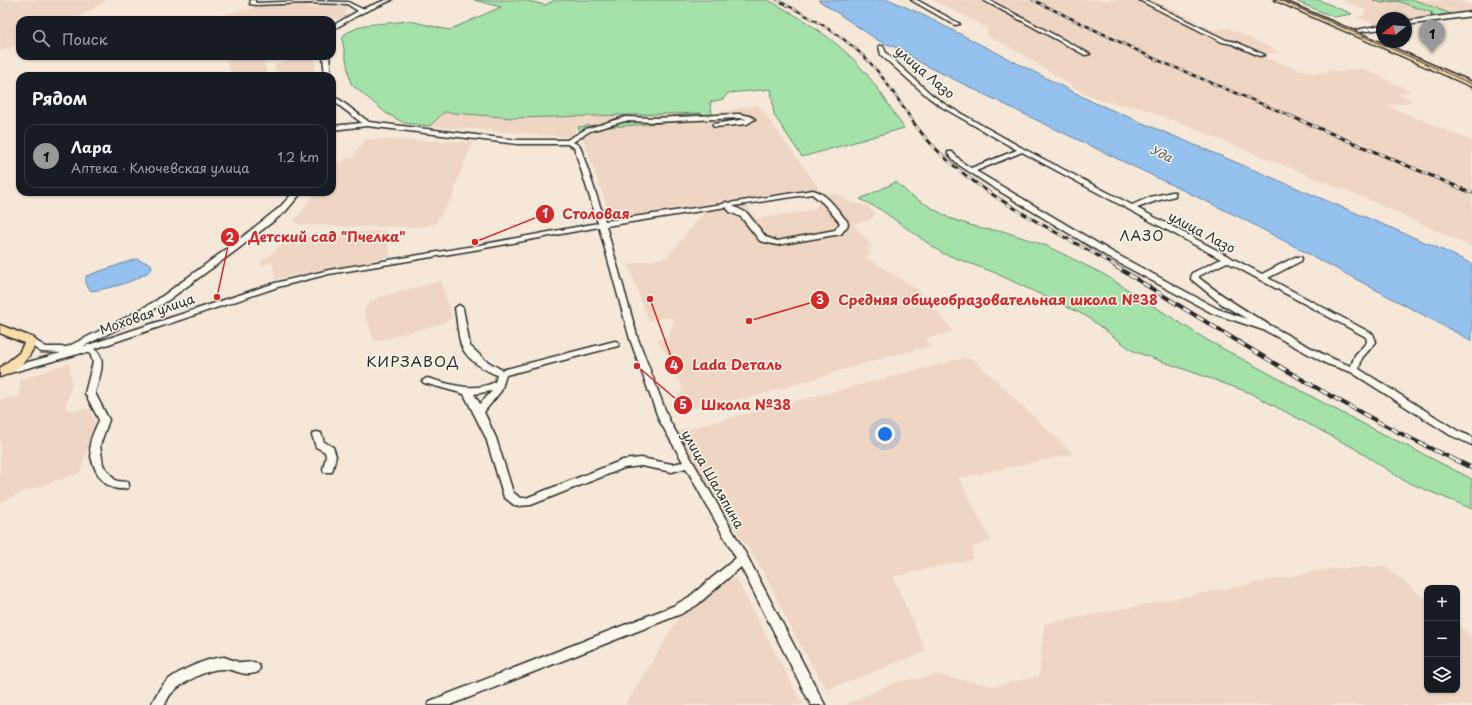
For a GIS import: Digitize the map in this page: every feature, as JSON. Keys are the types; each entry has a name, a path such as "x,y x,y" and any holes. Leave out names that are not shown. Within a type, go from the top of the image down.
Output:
{"main road":[{"path":"1277,0 1472,86"},
{"path":"1290,0 1376,37"},
{"path":"1401,48 1472,79"},
{"path":"0,329 30,341 27,350 15,364 0,372"}],"street":[{"path":"253,0 252,2 256,4 307,2 348,3 362,11"},
{"path":"373,0 371,4 373,6"},
{"path":"336,26 362,11 390,0"},
{"path":"913,0 957,24"},
{"path":"985,0 1087,54"},
{"path":"1141,0 1224,42 1234,43 1262,55"},
{"path":"1412,22 1472,14"},
{"path":"1359,30 1376,28"},
{"name":"улица Лазо","path":"881,46 883,54 930,96 944,106 1022,150 1370,336 1372,342 1358,357 1354,370"},
{"path":"326,60 328,72"},
{"path":"336,100 367,124"},
{"path":"336,128 367,124 518,142 570,143 588,130 625,119 655,120 739,116 752,119 747,122 715,125"},
{"name":"улица Шаляпина","path":"570,143 577,146 602,224 634,339 664,420 743,559 818,705"},
{"path":"972,170 1022,150"},
{"path":"950,153 961,164 993,185 1112,255 1215,311 1269,329"},
{"name":"Моховая улица","path":"0,372 82,350 288,282 329,272 602,224 726,204 813,192 818,194 823,199 844,223 844,225 838,230 838,232 777,243 770,242 763,239 744,216 726,204"},
{"path":"1132,208 1154,199 1172,194"},
{"path":"66,350 102,334 160,302 235,247 282,210 294,196"},
{"path":"1227,259 1195,275 1195,279 1226,303 1269,329 1330,362 1354,370 1421,413 1472,442"},
{"path":"1261,278 1298,259"},
{"path":"459,308 468,351 494,371 502,373 615,344"},
{"path":"30,341 44,350 82,350 93,352 98,362 90,393 104,420 95,445 98,466 110,482 115,485 124,485"},
{"path":"479,412 496,394 501,385 502,373"},
{"path":"427,381 468,392 477,392 490,390 499,384 502,373"},
{"path":"468,392 491,438 508,494 518,502 527,502 623,464 641,462 672,468 689,464"},
{"path":"317,435 320,444 329,450 331,456 328,469"},
{"path":"435,705 677,610 693,601 743,559"},
{"path":"158,705 168,688 206,666 222,663 244,670 254,668"}],"shaded area":[{"path":"0,0 107,0 81,16 16,16 16,46 0,51"},
{"path":"933,0 1155,0 1213,30 1228,28 1280,52 1259,56 1315,74 1333,70 1338,72 1362,68 1411,91 1398,94 1413,101 1388,106 1472,141 1472,247 1369,200 1142,108 1101,101 1078,90 1013,49 987,36 987,28"},
{"path":"1342,0 1457,0 1472,6 1472,11 1412,20 1412,12 1376,12 1376,25 1357,17 1364,15 1365,10"},
{"path":"303,3 307,4 308,7 346,4 345,19 336,19 336,16 217,16 262,6"},
{"path":"226,60 274,60 264,62 267,72 230,72"},
{"path":"292,60 315,60 315,72 278,72 275,70 274,64"},
{"path":"755,105 759,106 819,188 611,218 582,136 590,131 609,127 713,119 712,114"},
{"path":"444,112 513,118 707,113 578,127 570,137 430,126"},
{"path":"365,139 473,142 458,178 453,196 435,224 424,227 367,227 303,225 294,222 313,196 336,196 336,163 342,162 345,159 352,159"},
{"path":"837,193 848,202 867,205 875,214 870,220 853,224 872,246 866,248 872,254 865,257 918,290 953,331 925,339 931,346 873,361 753,397 681,409 676,396 683,389 666,353 657,341 668,337 674,321 672,317 649,321 628,265 667,257 705,211 747,205 756,219 813,210 820,202 816,196"},
{"path":"386,230 390,257 275,279 272,263 260,266 262,261 291,237"},
{"path":"441,281 452,317 444,323 374,342 364,310 370,301 382,296"},
{"path":"964,358 974,360 1073,454 959,478 991,541 973,547 972,559 893,577 926,651 827,690 796,638 763,571 671,433"},
{"path":"69,363 72,383 65,408 69,410 90,409 95,424 80,473 23,492 0,503 0,400 19,396 20,380"},
{"path":"1385,566 1424,598 1424,693 1460,693 1460,627 1472,637 1472,705 845,705 893,683 937,675 996,686 1039,676 1044,624 1329,569"},
{"path":"736,578 803,705 625,705 678,619 721,582"}],"green space":[{"path":"474,0 524,0 545,5 555,0 768,0 790,12 832,40 851,57 873,82 904,128 802,157 774,115 771,89 728,93 723,99 710,102 713,119 609,127 581,133 578,127 701,113 513,118 444,112 430,126 404,123 386,113 351,84 342,39 346,33 364,25 410,21 449,30 501,7"},
{"path":"1293,0 1319,0 1352,14 1334,17"},
{"path":"1373,0 1415,0 1451,14 1436,16 1430,14 1433,13 1397,1 1382,3"},
{"path":"896,182 910,195 949,218 982,229 1003,231 1047,246 1105,275 1207,340 1346,415 1472,479 1472,509 1405,481 1354,448 1248,392 1133,351 1086,316 993,272 942,253 881,210 860,199"}],"water":[{"name":"Уда","path":"818,0 890,0 917,12 1093,102 1434,246 1472,264 1472,341 1241,218 921,63 902,50 879,41"},
{"path":"136,259 151,264 152,269 139,278 107,288 91,291 86,285 86,276"}],"tram line":[{"path":"1280,0 1472,84"}],"railway":[{"path":"777,0 816,21 853,46 879,73 910,117"},
{"path":"1033,0 1155,59 1293,117"},
{"path":"909,116 929,141 951,164 977,184 1032,219 1117,267"},
{"path":"1290,116 1472,193"},
{"path":"1115,266 1323,392 1409,438 1453,459"},
{"path":"1451,458 1472,468"}],"place":[{"name":"Лара","path":"1432,53"},
{"name":"Столовая","path":"475,242"},
{"name":"Детский сад \"Пчелка\"","path":"217,297"},
{"name":"Lada Dеталь","path":"650,299"},
{"name":"Средняя общеобразовательная школа №38","path":"749,321"},
{"name":"Школа №38","path":"637,366"}],"district":[{"name":"ЛАЗО","path":"1142,236"},
{"name":"КИРЗАВОД","path":"413,362"}]}
